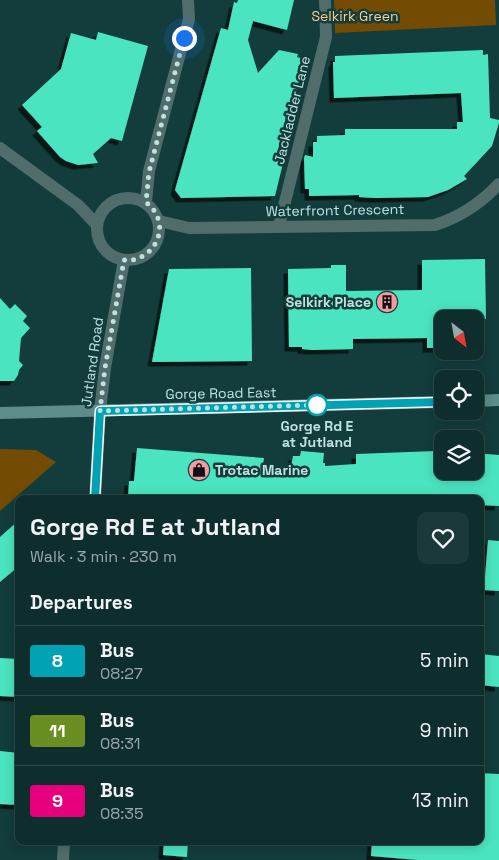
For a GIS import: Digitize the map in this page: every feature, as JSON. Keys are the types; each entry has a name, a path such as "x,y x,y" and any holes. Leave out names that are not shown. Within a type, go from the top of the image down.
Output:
{"main road":[{"path":"484,401 499,400"},
{"name":"Gorge Road East","path":"0,414 434,402"}],"street":[{"path":"146,202 149,172 189,19 188,0"},
{"name":"Jackladder Lane","path":"279,226 326,36 325,0"},
{"path":"0,148 78,205 96,225"},
{"path":"130,197 149,172"},
{"name":"Waterfront Crescent","path":"159,221 188,228 435,224 467,212 499,184"},
{"path":"130,197 146,202 159,221 160,230 158,238 152,249 142,257 129,260 113,257 105,251 97,234 96,225 103,209 111,202 120,198 130,197"},
{"path":"78,205 103,209"},
{"name":"Jutland Road","path":"95,495 100,411 106,363 124,260"},
{"path":"63,860 64,845"}],"green space":[{"name":"Selkirk Green","path":"334,0 495,0 496,25 335,33"},
{"path":"0,449 36,450 56,462 18,495 15,495 15,498 0,511"}],"building":[{"path":"238,0 294,0 287,30 253,21 248,40 258,73 279,50 298,54 297,57 304,59 290,118 286,117 278,150 286,151 275,196 181,198 175,190 221,28 228,30 234,2 237,3"},
{"path":"98,32 148,46 122,141 111,138 93,154 98,163 78,165 60,157 37,131 42,127 22,105 61,69 71,33 96,40"},
{"path":"483,50 483,55 488,54 490,118 499,120 499,123 492,146 464,176 467,179 448,190 428,197 309,196 309,189 305,189 304,158 305,155 313,157 313,142 317,142 317,136 345,135 345,129 457,129 457,122 463,122 461,93 334,98 333,62 335,62 335,56"},
{"name":"Selkirk Place","path":"485,259 486,319 484,319 484,310 434,310 434,348 427,348 427,338 353,339 353,349 312,350 302,349 302,347 289,347 288,269 331,268 331,265 346,265 346,291 422,290 422,260"},
{"path":"251,268 252,361 152,362 169,269"},
{"path":"0,298 10,309 15,304 27,316 23,321 30,328 21,338 19,361 23,365 14,381 0,381"},
{"path":"137,448 264,458 263,465 291,467 293,456 300,456 301,451 324,453 323,463 325,463 325,466 356,464 356,454 434,451 434,480 484,480 484,454 499,455 499,506 484,505 484,495 128,495 129,481 134,481"},
{"path":"15,524 15,569 0,582 0,537"},
{"path":"488,540 499,541 499,591 484,590"},
{"path":"484,654 499,656 499,687 484,685"},
{"path":"0,658 15,659 15,697 0,696"},
{"path":"0,751 15,753 15,805 0,804"},
{"path":"484,773 499,774 499,860 418,860 371,856 372,845 484,845"},
{"path":"164,845 188,845 187,857 163,855"}],"bus line":[{"name":"8","path":"95,495 100,411 434,402"}],"place":[{"name":"Selkirk Place","path":"387,302"},
{"name":"Gorge Rd E at Jutland","path":"317,405"},
{"name":"Trotac Marine","path":"199,470"}],"route":[{"path":"184,38 149,172 146,202 156,214 160,230 152,249 142,257 124,260 105,368 100,411 317,405"}]}
